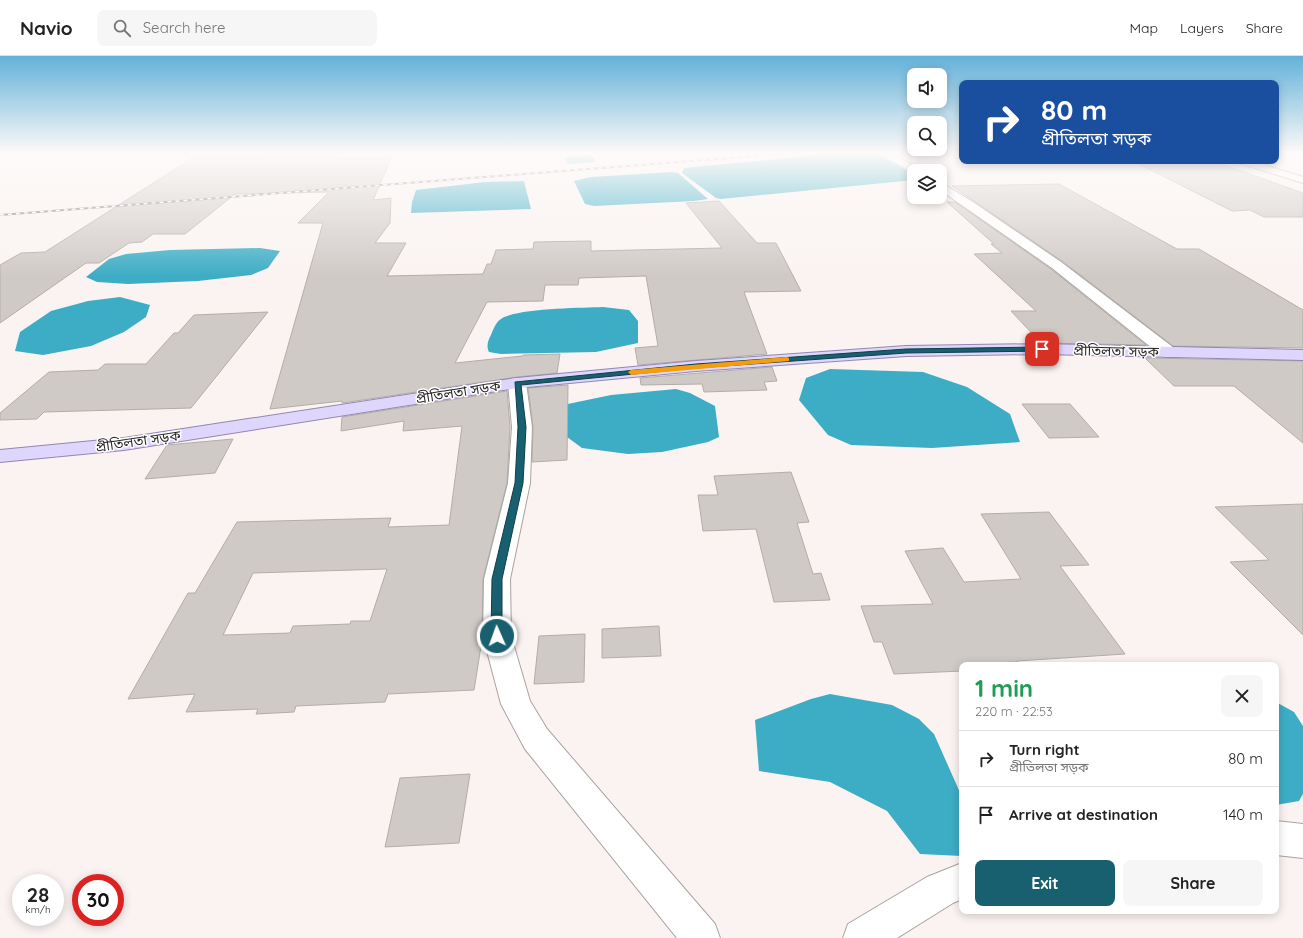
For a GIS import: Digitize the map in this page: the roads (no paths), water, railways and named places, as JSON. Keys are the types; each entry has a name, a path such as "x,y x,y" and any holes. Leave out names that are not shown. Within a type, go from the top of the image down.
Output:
{"main road":[{"name":"প্রীতিলতা সড়ক","path":"0,456 124,444 517,383 696,366 906,351 1042,349 1303,355"}],"street":[{"path":"953,193 988,216 1106,302 1168,352"},
{"path":"517,383 522,427 519,483 497,579 496,598 497,636 516,704 536,739 701,938"},
{"path":"1279,838 1303,841"},
{"path":"862,938 940,890 959,883"}],"water":[{"path":"415,193 527,193 531,209 411,213"},
{"path":"580,193 701,193 708,199 594,206 585,204"},
{"path":"709,193 780,193 721,199 716,198"},
{"path":"260,248 280,251 268,268 251,275 198,281 128,284 97,282 86,277 109,259 126,254 170,250"},
{"path":"120,297 150,305 146,317 124,332 91,346 43,355 15,351 20,332 51,311 88,301"},
{"path":"603,307 629,310 638,321 638,343 596,352 501,354 489,352 488,350 488,341 496,324 499,320 509,315 550,309"},
{"path":"830,369 923,372 967,387 1010,414 1020,442 932,448 851,445 828,435 799,400 806,378"},
{"path":"676,389 690,393 715,406 719,437 708,442 662,452 628,454 582,448 567,437 563,405 611,395"},
{"path":"830,694 892,705 919,719 934,734 959,790 959,856 920,854 887,811 830,782 759,771 755,720 811,699"},
{"path":"1279,704 1294,712 1303,726 1303,794 1299,801 1279,804"}],"railway":[{"path":"0,215 279,193"}]}
